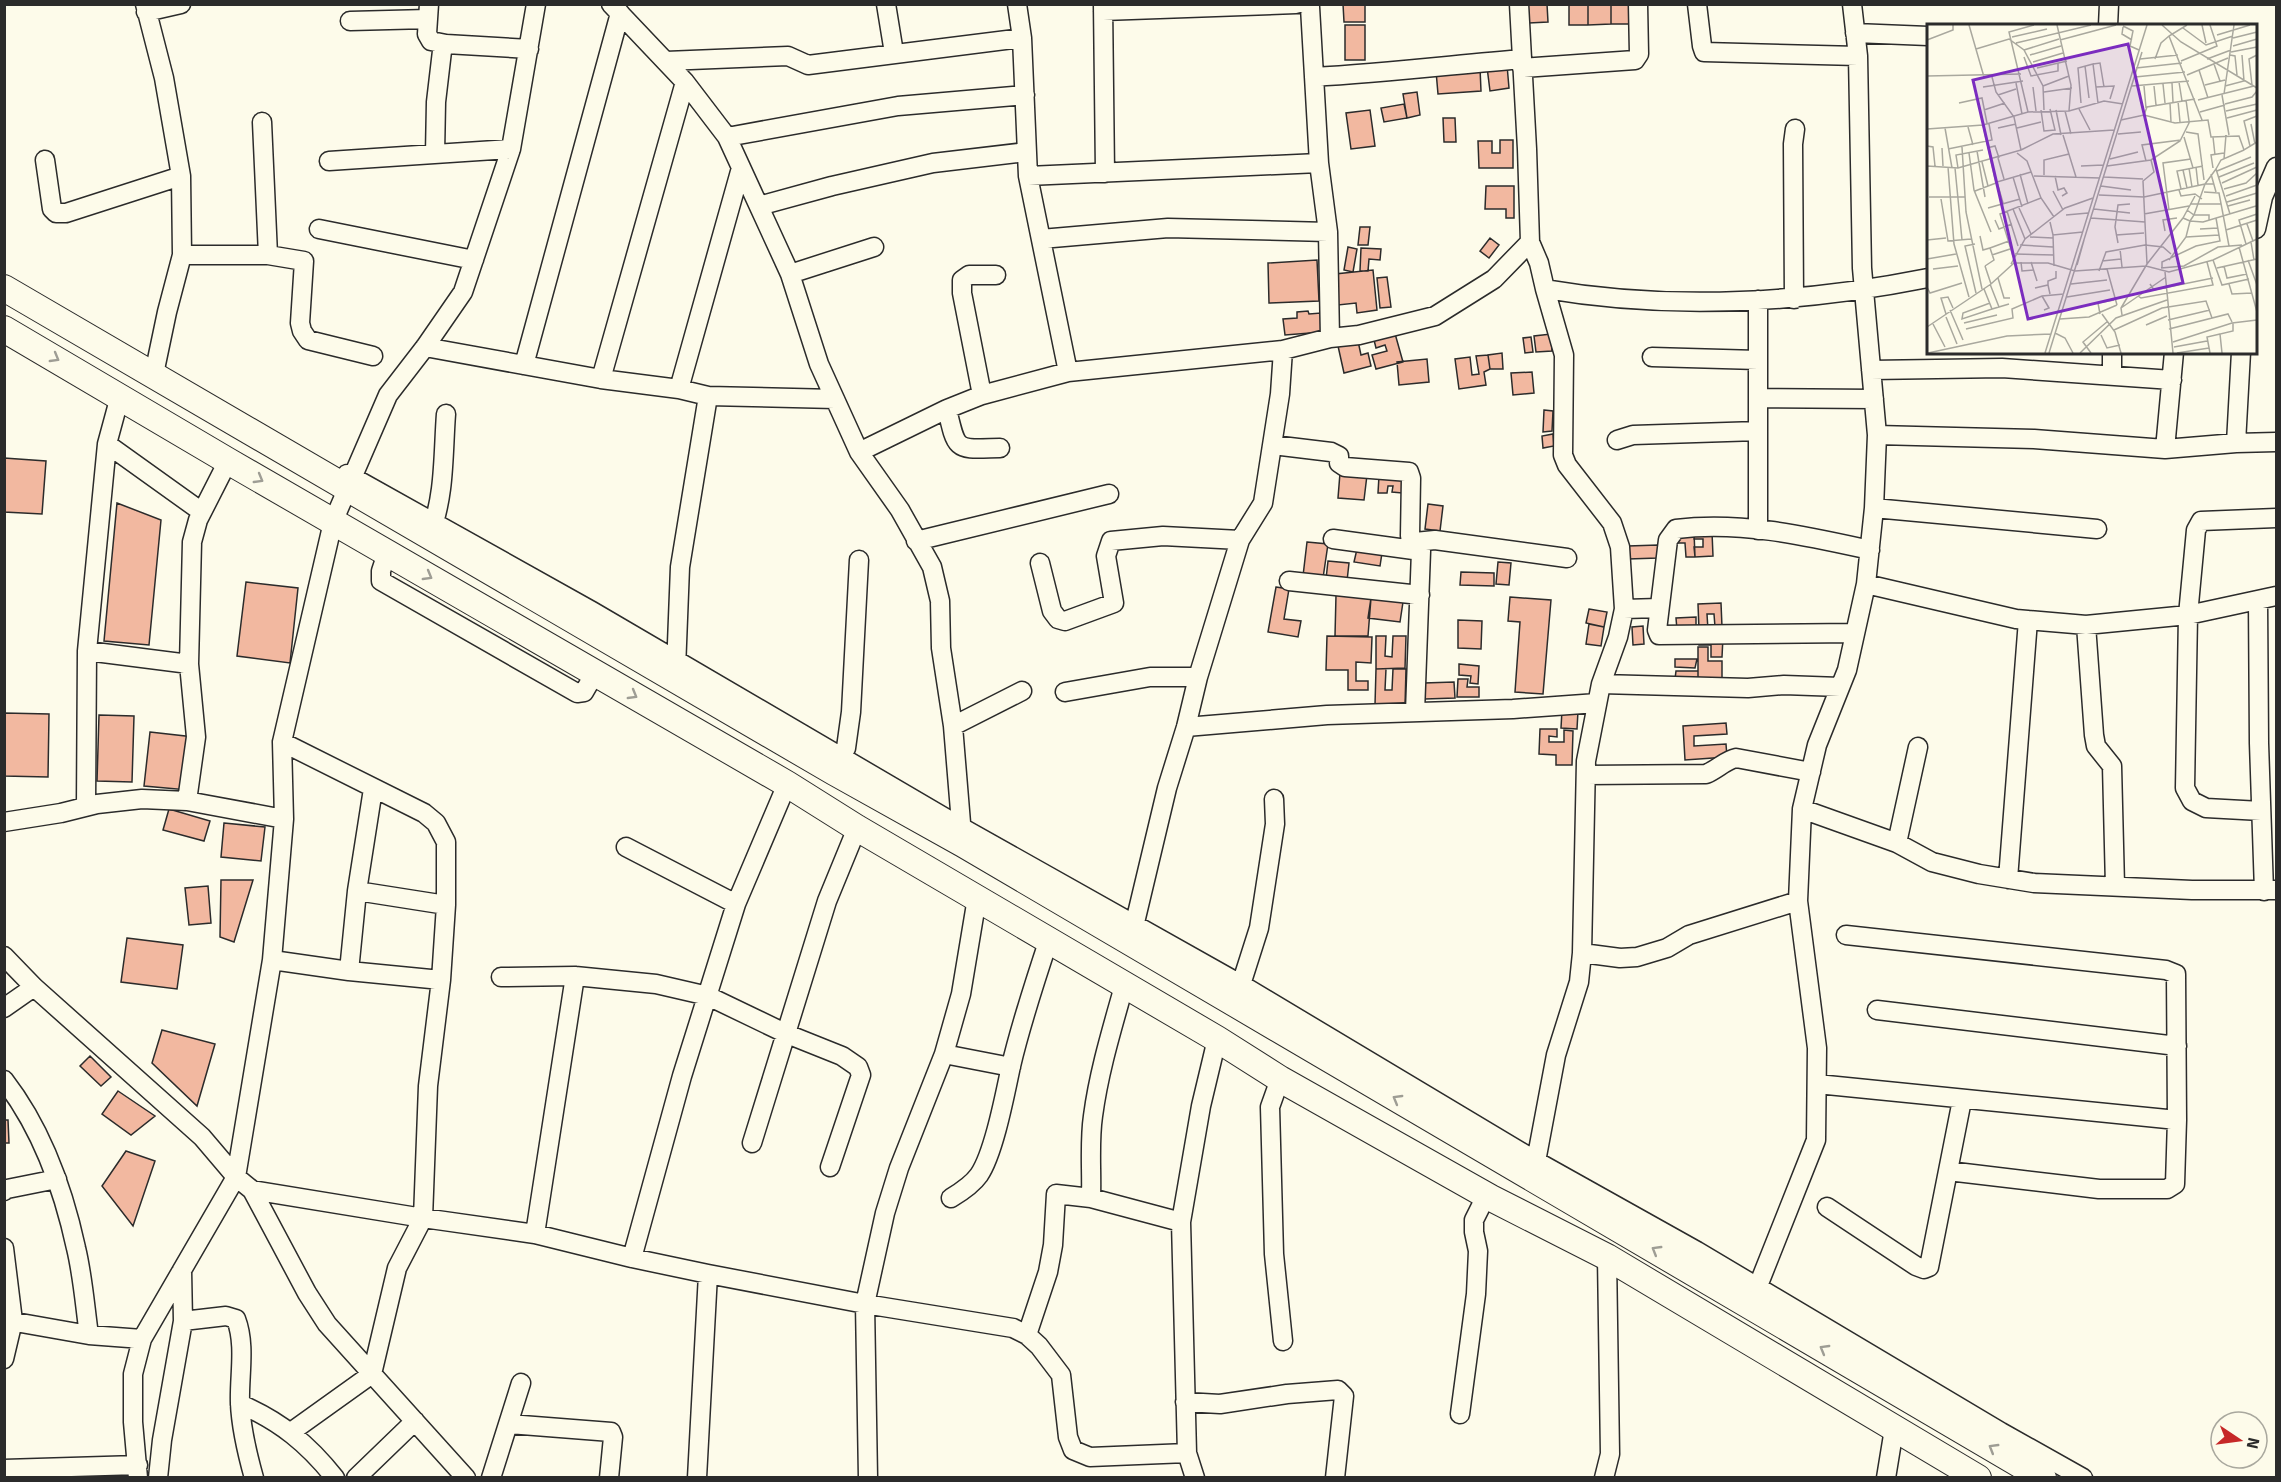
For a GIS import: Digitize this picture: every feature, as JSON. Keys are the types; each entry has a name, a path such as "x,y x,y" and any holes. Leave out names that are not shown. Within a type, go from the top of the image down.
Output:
{"main road":[{"path":"4,288 155,368 1693,1260 2043,1478"},
{"path":"4,329 787,784 857,828 1049,939 1281,1079 1491,1198 1607,1257 1972,1476"}],"street":[{"path":"155,368 166,312 182,255 181,177 164,78 146,8 180,4"},
{"path":"4,1469 138,1471 133,1422 133,1374 142,1339 236,1177 272,960 284,819 282,742 333,522 388,395 463,292 511,148 536,4"},
{"path":"886,4 894,53"},
{"path":"1017,4 1022,38 1028,176 1048,284 1068,372"},
{"path":"1105,173 1103,8 1296,4"},
{"path":"1305,4 1310,7 1319,163 1328,232 1330,338"},
{"path":"1519,4 1530,242 1539,263 1564,355 1563,455 1567,465 1612,523 1620,547 1624,609 1618,637 1601,684 1588,747 1582,953 1579,982 1556,1055 1534,1169"},
{"path":"1314,77 1389,73 1448,65 1635,60 1639,54 1638,4"},
{"path":"1697,4 1704,52 1858,56"},
{"path":"1852,4 1858,56 1862,268 1877,435 1874,508 1866,584 1847,670 1816,745 1802,809 1798,901 1817,1048 1816,1140 1754,1296 2083,1478"},
{"path":"2108,24 2109,4"},
{"path":"615,9 686,82 727,137 790,274 819,364 859,452 900,510 915,541 932,567 940,601 942,648 953,726 962,835"},
{"path":"524,365 615,9"},
{"path":"350,21 429,12 427,34 431,41 529,49"},
{"path":"1855,33 1927,36"},
{"path":"666,61 788,56 808,64 1022,38"},
{"path":"435,154 436,102 442,51 446,44"},
{"path":"601,379 686,82"},
{"path":"727,137 898,106 1025,95"},
{"path":"262,122 268,255"},
{"path":"1794,299 1793,144 1795,129"},
{"path":"329,161 511,148"},
{"path":"759,206 933,163 1026,152"},
{"path":"45,160 52,209 56,213 66,213 181,177"},
{"path":"1028,176 1319,163"},
{"path":"679,389 741,168"},
{"path":"2257,220 2268,176"},
{"path":"1041,239 1168,228 1328,232"},
{"path":"319,229 474,260"},
{"path":"859,452 947,409 982,395 1068,372 1283,351 1330,338 1359,335 1435,316 1494,279 1530,242"},
{"path":"790,274 874,247"},
{"path":"182,255 268,255 304,261 300,323 302,332 308,340 374,356"},
{"path":"982,395 962,293 962,280 969,275 996,275"},
{"path":"1545,290 1639,301 1794,299 1864,291 1927,278"},
{"path":"1758,300 1758,530"},
{"path":"425,347 601,379 679,389 708,396 835,399"},
{"path":"1133,934 1167,788 1186,727 1198,677 1240,540 1263,503 1280,394 1283,351"},
{"path":"2112,354 2112,375"},
{"path":"2165,449 2174,354"},
{"path":"2236,443 2241,354"},
{"path":"1652,357 1758,360"},
{"path":"1871,370 2002,368 2172,380"},
{"path":"86,806 87,651 107,444 120,396"},
{"path":"676,669 680,567 708,396"},
{"path":"1758,398 1874,399"},
{"path":"947,409 954,440 963,448 1000,448"},
{"path":"432,529 439,502 446,414"},
{"path":"1617,440 1633,435 1758,431"},
{"path":"1877,435 2034,439 2165,449 2277,442"},
{"path":"107,444 202,512"},
{"path":"1273,445 1331,452 1339,456 1340,462 1345,467 1409,472 1411,478 1410,536 1418,547 1420,595 1415,712"},
{"path":"188,801 196,736 189,664 192,542 202,512 228,461"},
{"path":"915,541 1109,494"},
{"path":"1874,508 2097,529"},
{"path":"2261,811 2206,807 2192,801 2185,788 2187,615 2196,530 2201,521 2277,518"},
{"path":"1855,633 1659,635 1657,630 1668,540 1676,529 1731,526 1795,533 1870,549"},
{"path":"1040,563 1052,611 1058,619 1065,621 1114,603 1106,556 1111,541 1163,536 1240,540"},
{"path":"1333,539 1418,547 1435,540 1568,558"},
{"path":"387,553 381,571 381,581 448,620 577,693 584,692 595,674"},
{"path":"838,764 846,748 850,712 859,560"},
{"path":"1289,581 1420,595"},
{"path":"1866,584 2028,620 2086,625 2187,615 2277,596"},
{"path":"448,620 464,597"},
{"path":"1802,809 1898,843 1932,862 1979,874 2034,883 2192,890 2270,890 2261,811 2258,601"},
{"path":"1624,609 1659,609"},
{"path":"2008,879 2028,620"},
{"path":"2086,625 2096,746 2112,766 2115,886"},
{"path":"87,651 189,664"},
{"path":"1065,692 1150,677 1198,677"},
{"path":"1601,684 1748,688 1784,685 1840,687"},
{"path":"953,726 1022,691"},
{"path":"1186,727 1328,715 1597,703"},
{"path":"282,742 424,813 436,823 446,842 446,905 441,980 428,1086 423,1218 397,1268 372,1374 291,1432"},
{"path":"1898,843 1918,747"},
{"path":"1586,775 1706,774 1736,758 1810,772"},
{"path":"632,1258 682,1076 736,904 787,784"},
{"path":"349,970 357,891 373,789"},
{"path":"4,822 61,813 86,806 142,799 188,801 284,819"},
{"path":"1238,995 1260,928 1275,824 1274,799"},
{"path":"752,1143 827,901 857,828"},
{"path":"626,847 736,904"},
{"path":"357,891 446,905"},
{"path":"868,1478 865,1304 885,1213 899,1168 944,1054 961,994 977,898"},
{"path":"1582,953 1620,958 1637,957 1667,948 1689,935 1798,901"},
{"path":"1846,935 2166,970 2176,974 2175,1185 2167,1189 2100,1190 1948,1171"},
{"path":"951,1198 964,1191 979,1175 987,1157 1025,1014 1049,939"},
{"path":"4,956 34,987 202,1137 236,1177 252,1190 307,1293 327,1324 466,1478"},
{"path":"272,960 441,980"},
{"path":"501,977 575,976 656,984 708,996 787,1034 842,1056 858,1067 861,1075 830,1167"},
{"path":"535,1234 575,976"},
{"path":"1091,1198 1090,1146 1093,1116 1105,1052 1124,986"},
{"path":"4,1008 34,987"},
{"path":"1877,1010 2176,1046"},
{"path":"1194,1478 1187,1453 1181,1222 1201,1106 1217,1039"},
{"path":"944,1054 1011,1067"},
{"path":"1281,1079 1270,1107 1274,1254 1283,1341"},
{"path":"4,1080 46,1149 57,1179 77,1249 89,1335"},
{"path":"1817,1084 2177,1120"},
{"path":"1827,1207 1867,1235 1924,1269 1929,1267 1962,1100"},
{"path":"4,1191 57,1179"},
{"path":"252,1190 535,1234 708,1274 865,1304 1013,1328 1027,1335 1039,1346 1061,1376 1068,1437 1073,1450 1090,1457 1187,1453"},
{"path":"1027,1335 1048,1272 1053,1245 1056,1194 1091,1198 1181,1222"},
{"path":"1460,1414 1476,1294 1478,1251 1474,1220 1482,1204 1491,1198"},
{"path":"4,1248 9,1321 4,1359"},
{"path":"1607,1257 1610,1454 1608,1476"},
{"path":"158,1478 162,1440 183,1321 182,1270"},
{"path":"697,1478 708,1274"},
{"path":"183,1321 226,1316 236,1319 241,1331 240,1404 244,1445 254,1478"},
{"path":"9,1321 89,1335 142,1339"},
{"path":"491,1478 521,1383"},
{"path":"1185,1402 1221,1404 1287,1394 1338,1390 1344,1396 1335,1478"},
{"path":"240,1404 264,1414 291,1432 316,1455 335,1478"},
{"path":"356,1478 415,1421"},
{"path":"509,1424 611,1432 614,1437 609,1478"},
{"path":"1886,1478 1894,1429"}],"building":[{"path":"1343,4 1365,4 1365,22 1344,22"},
{"path":"1528,4 1547,4 1548,22 1529,23"},
{"path":"1569,4 1588,4 1588,25 1569,25"},
{"path":"1588,4 1611,4 1611,24 1588,25"},
{"path":"1611,4 1630,4 1631,24 1611,24"},
{"path":"1345,25 1365,25 1365,60 1345,60"},
{"path":"1507,65 1509,88 1490,91 1487,67"},
{"path":"1480,68 1481,91 1438,94 1436,71"},
{"path":"1417,92 1420,115 1407,118 1403,94"},
{"path":"1404,104 1407,118 1384,122 1381,108"},
{"path":"1370,110 1375,146 1351,149 1346,113"},
{"path":"1443,118 1455,118 1456,142 1444,142"},
{"path":"1500,140 1513,140 1513,168 1479,168 1478,141 1492,141 1492,153 1500,153"},
{"path":"1486,186 1514,186 1514,218 1506,218 1506,209 1485,209"},
{"path":"1360,227 1370,227 1368,245 1358,245"},
{"path":"1490,238 1499,245 1489,258 1480,251"},
{"path":"1348,247 1357,249 1353,272 1344,270"},
{"path":"1361,248 1381,249 1380,260 1369,259 1368,271 1360,271"},
{"path":"1317,260 1319,301 1269,303 1268,263"},
{"path":"1373,270 1377,310 1357,313 1356,303 1338,305 1335,274"},
{"path":"1387,277 1391,307 1380,308 1377,278"},
{"path":"1308,311 1309,314 1321,313 1323,332 1285,335 1283,319 1297,318 1297,312"},
{"path":"1394,330 1403,362 1376,369 1372,355 1387,351 1385,345 1376,348 1373,336"},
{"path":"1551,334 1552,351 1536,352 1534,336"},
{"path":"1531,337 1533,352 1525,353 1523,338"},
{"path":"1358,341 1361,355 1368,353 1371,366 1344,373 1338,346"},
{"path":"1502,353 1503,369 1490,369 1488,355"},
{"path":"1488,355 1490,369 1484,372 1486,385 1459,389 1455,359 1470,357 1472,375 1479,374 1476,356"},
{"path":"1427,359 1429,382 1399,385 1397,362"},
{"path":"1532,372 1534,393 1513,395 1511,373"},
{"path":"1544,410 1553,411 1552,431 1543,432"},
{"path":"1553,434 1554,446 1543,448 1542,436"},
{"path":"4,458 46,461 42,514 4,512"},
{"path":"1340,473 1367,475 1364,500 1338,498"},
{"path":"1379,476 1402,477 1402,493 1392,492 1393,486 1388,486 1387,493 1378,493"},
{"path":"117,503 161,520 149,645 104,641"},
{"path":"1428,504 1443,506 1440,531 1425,529"},
{"path":"1694,532 1695,557 1686,557 1685,543 1677,543 1676,533"},
{"path":"1694,532 1712,532 1713,556 1695,557 1694,547 1703,547 1703,539 1694,539"},
{"path":"1307,542 1328,544 1323,578 1303,576"},
{"path":"1658,545 1658,558 1628,559 1628,546"},
{"path":"1357,549 1382,553 1380,566 1354,562"},
{"path":"1328,561 1349,563 1347,581 1326,579"},
{"path":"1498,562 1511,563 1509,585 1496,584"},
{"path":"1461,572 1494,573 1494,586 1460,585"},
{"path":"246,582 298,588 290,663 237,656"},
{"path":"1276,587 1289,589 1284,619 1301,621 1298,637 1268,632"},
{"path":"1336,595 1371,598 1368,636 1335,636"},
{"path":"1510,597 1551,600 1543,694 1515,692 1520,622 1508,621"},
{"path":"1371,598 1403,602 1400,622 1368,618"},
{"path":"1721,603 1722,627 1715,627 1714,614 1707,614 1708,630 1699,630 1698,604"},
{"path":"1589,609 1607,612 1604,627 1586,623"},
{"path":"1696,617 1696,629 1677,630 1676,618"},
{"path":"1458,620 1482,621 1481,649 1458,648"},
{"path":"1589,624 1604,627 1601,646 1586,644"},
{"path":"1643,626 1644,644 1633,645 1632,627"},
{"path":"1327,636 1372,637 1371,663 1356,662 1356,681 1368,681 1368,690 1348,690 1348,670 1326,670"},
{"path":"1376,636 1386,636 1385,656 1392,657 1393,636 1406,636 1405,668 1376,669"},
{"path":"1699,636 1723,637 1722,657 1711,657 1711,645 1699,645"},
{"path":"1698,647 1708,647 1708,661 1722,661 1722,679 1698,679"},
{"path":"1675,659 1697,659 1695,668 1675,667"},
{"path":"1459,664 1479,666 1478,684 1470,683 1471,676 1459,675"},
{"path":"1376,669 1386,669 1385,690 1392,690 1393,669 1406,669 1405,706 1375,705"},
{"path":"1676,671 1698,671 1698,679 1675,679"},
{"path":"1458,679 1468,679 1467,687 1479,687 1479,697 1457,697"},
{"path":"1454,682 1455,698 1425,699 1424,683"},
{"path":"1562,710 1578,711 1577,729 1561,728"},
{"path":"4,713 49,714 48,777 4,776"},
{"path":"99,715 134,716 132,782 97,781"},
{"path":"1726,723 1727,734 1694,736 1694,746 1726,744 1727,757 1685,760 1683,726"},
{"path":"1540,729 1557,729 1557,737 1549,736 1549,742 1564,742 1564,730 1573,731 1572,765 1556,765 1556,755 1539,754"},
{"path":"150,732 194,737 188,790 144,786"},
{"path":"169,809 210,821 204,841 163,830"},
{"path":"224,823 265,827 261,861 221,857"},
{"path":"221,880 253,880 234,942 220,937"},
{"path":"208,886 211,923 189,925 185,888"},
{"path":"127,938 183,945 177,989 121,982"},
{"path":"162,1030 215,1044 197,1106 152,1063"},
{"path":"90,1056 111,1077 101,1086 80,1066"},
{"path":"118,1091 155,1116 131,1135 102,1114"},
{"path":"4,1120 8,1120 9,1143 4,1143"},
{"path":"126,1151 155,1161 133,1226 102,1186"}]}
